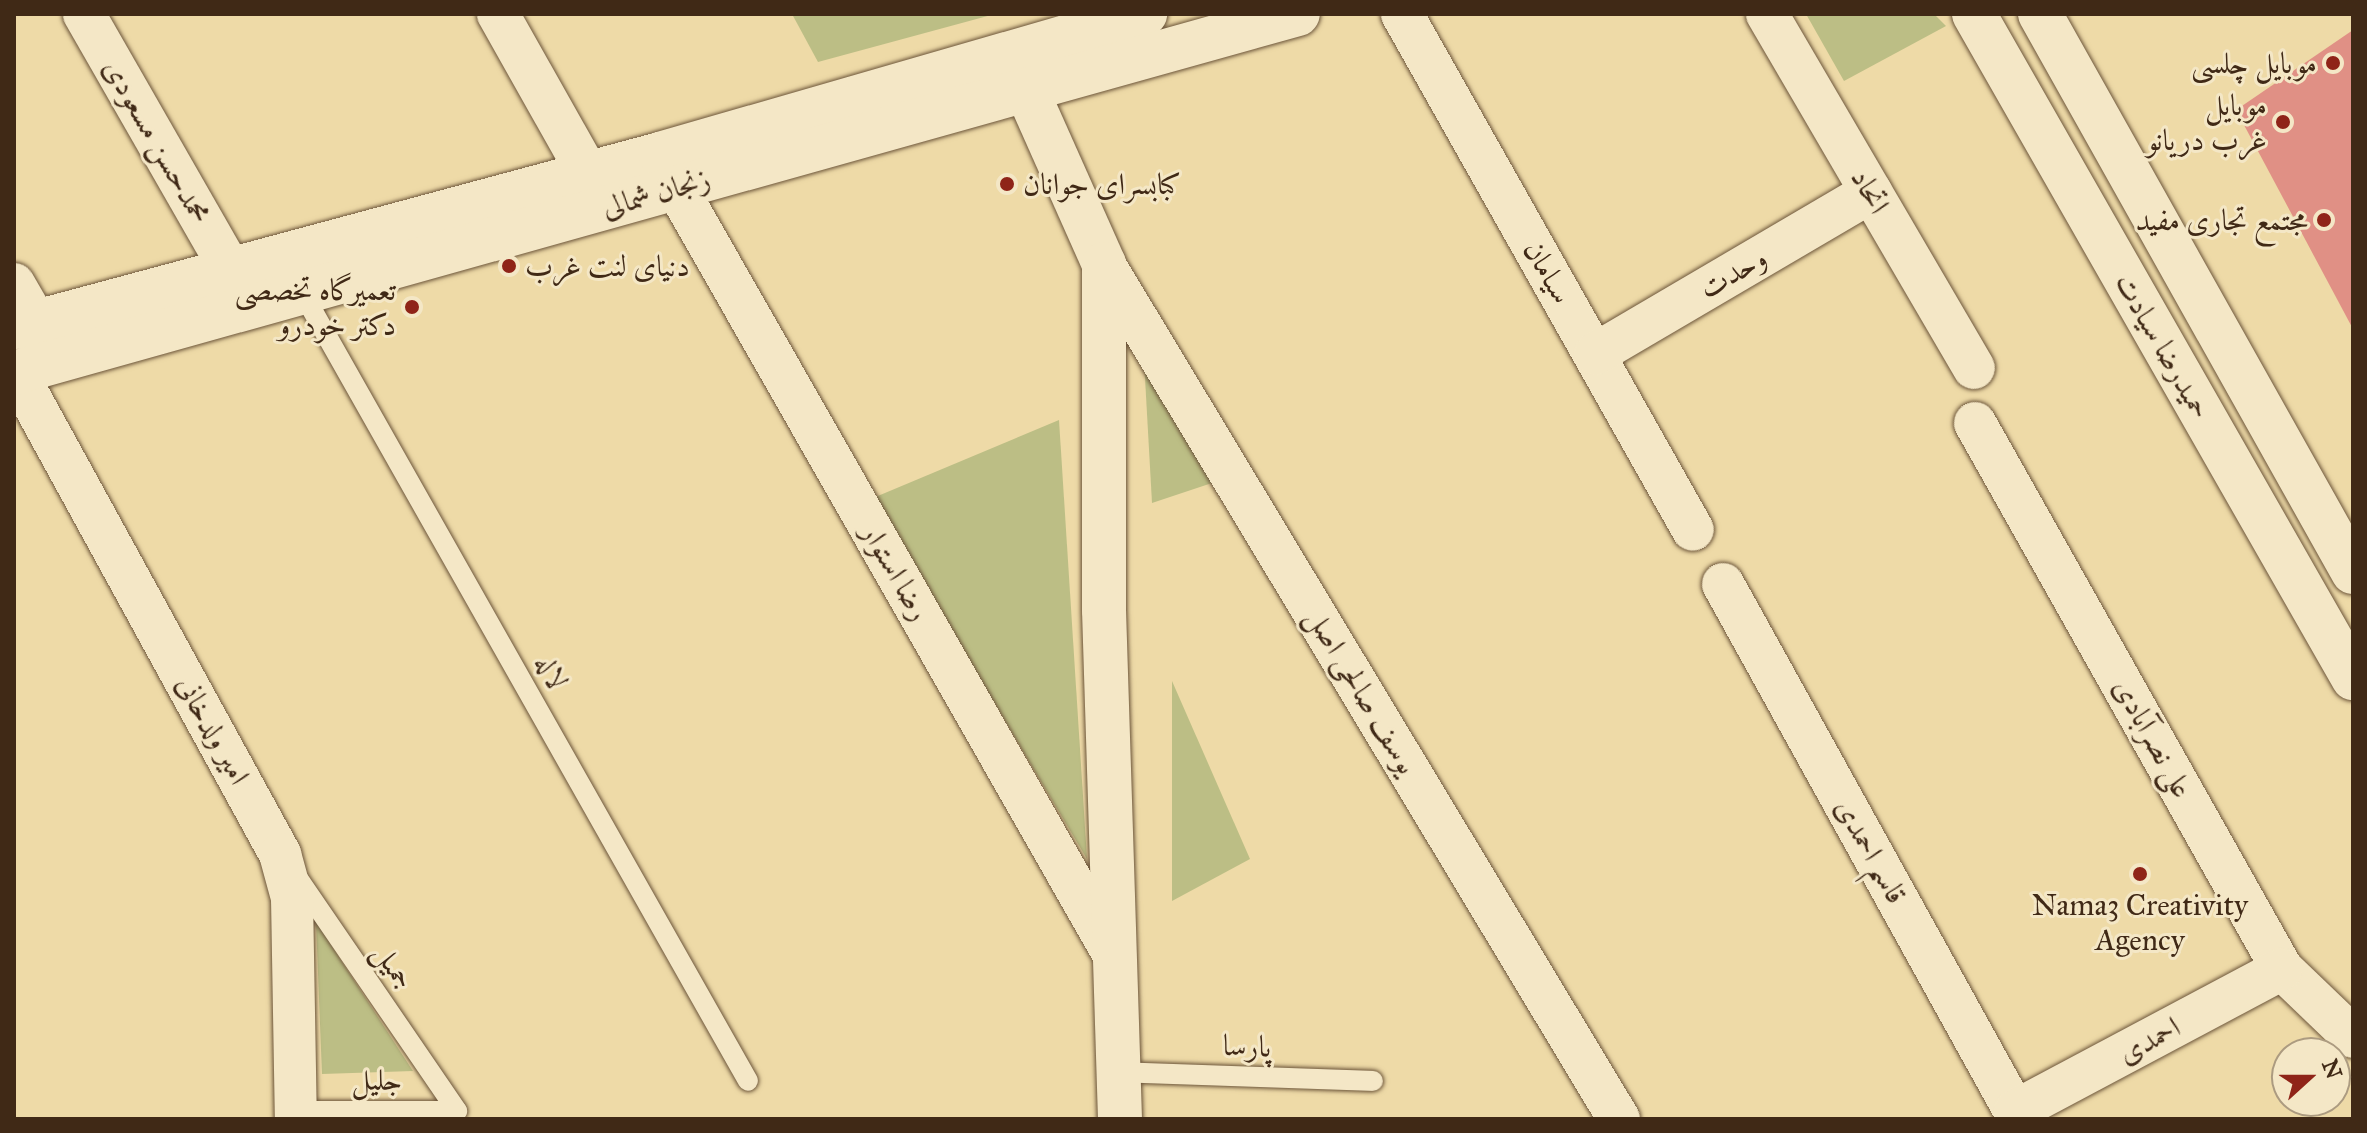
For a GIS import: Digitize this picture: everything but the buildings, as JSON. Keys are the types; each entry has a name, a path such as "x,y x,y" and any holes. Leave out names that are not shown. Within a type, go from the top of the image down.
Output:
{"main road":[{"name":"زنجان شمالی","path":"668,171 1145,14"},
{"name":"زنجان شمالی","path":"24,369 302,292 596,191 668,171 1026,89 1298,14"},
{"name":"حمیدرضا سیادت","path":"2040,14 2353,572"},
{"name":"حمیدرضا سیادت","path":"1981,20 2353,678"},
{"name":"رضا استوار","path":"1026,89 1104,264 1104,610 1120,1119"},
{"name":"زنجان شمالی","path":"25,325 230,269 596,191"},
{"path":"230,269 249,307"},
{"path":"24,369 25,325"}],"street":[{"name":"محمدحسن مسعودی","path":"84,14 230,269"},
{"path":"498,14 596,191"},
{"name":"سیامان","path":"1402,14 1693,530"},
{"name":"اتحاد","path":"1767,14 1974,368"},
{"name":"رضا استوار","path":"668,171 1115,957"},
{"name":"وحدت","path":"1595,354 1871,192"},
{"name":"یوسف صالحی اصل","path":"1104,264 1619,1119"},
{"path":"14,284 25,325"},
{"name":"امیر ولدخانی","path":"24,369 280,854 292,898 296,1115"},
{"name":"علی نصرآبادی","path":"1975,423 2282,969 2353,1037"},
{"name":"قاسم احمدی","path":"1723,584 2017,1115"},
{"name":"احمدی","path":"2017,1115 2282,969"}],"lane":[{"name":"لاله","path":"302,292 748,1081"},
{"name":"جمیل","path":"280,854 457,1111"},
{"name":"پارسا","path":"1118,1072 1373,1081"},
{"name":"جلیل","path":"296,1115 457,1111"}],"green space":[{"path":"792,14 995,14 818,62"},
{"path":"1806,14 1934,14 1946,26 1844,81"},
{"path":"1144,360 1221,480 1152,503"},
{"path":"1059,420 1087,859 873,498"},
{"path":"1172,681 1250,859 1172,901"},
{"path":"316,922 413,1071 322,1074"}],"place":[{"name":"موبایل چلسی","path":"2333,63"},
{"name":"موبایل غرب دریانو","path":"2283,122"},
{"name":"کبابسرای جوانان","path":"1007,184"},
{"name":"مجتمع تجاری مفید","path":"2324,220"},
{"name":"دنیای لنت غرب","path":"509,266"},
{"name":"تعمیرگاه تخصصی دکتر خودرو","path":"412,307"},
{"name":"Nama3 Creativity Agency","path":"2140,874"}]}
